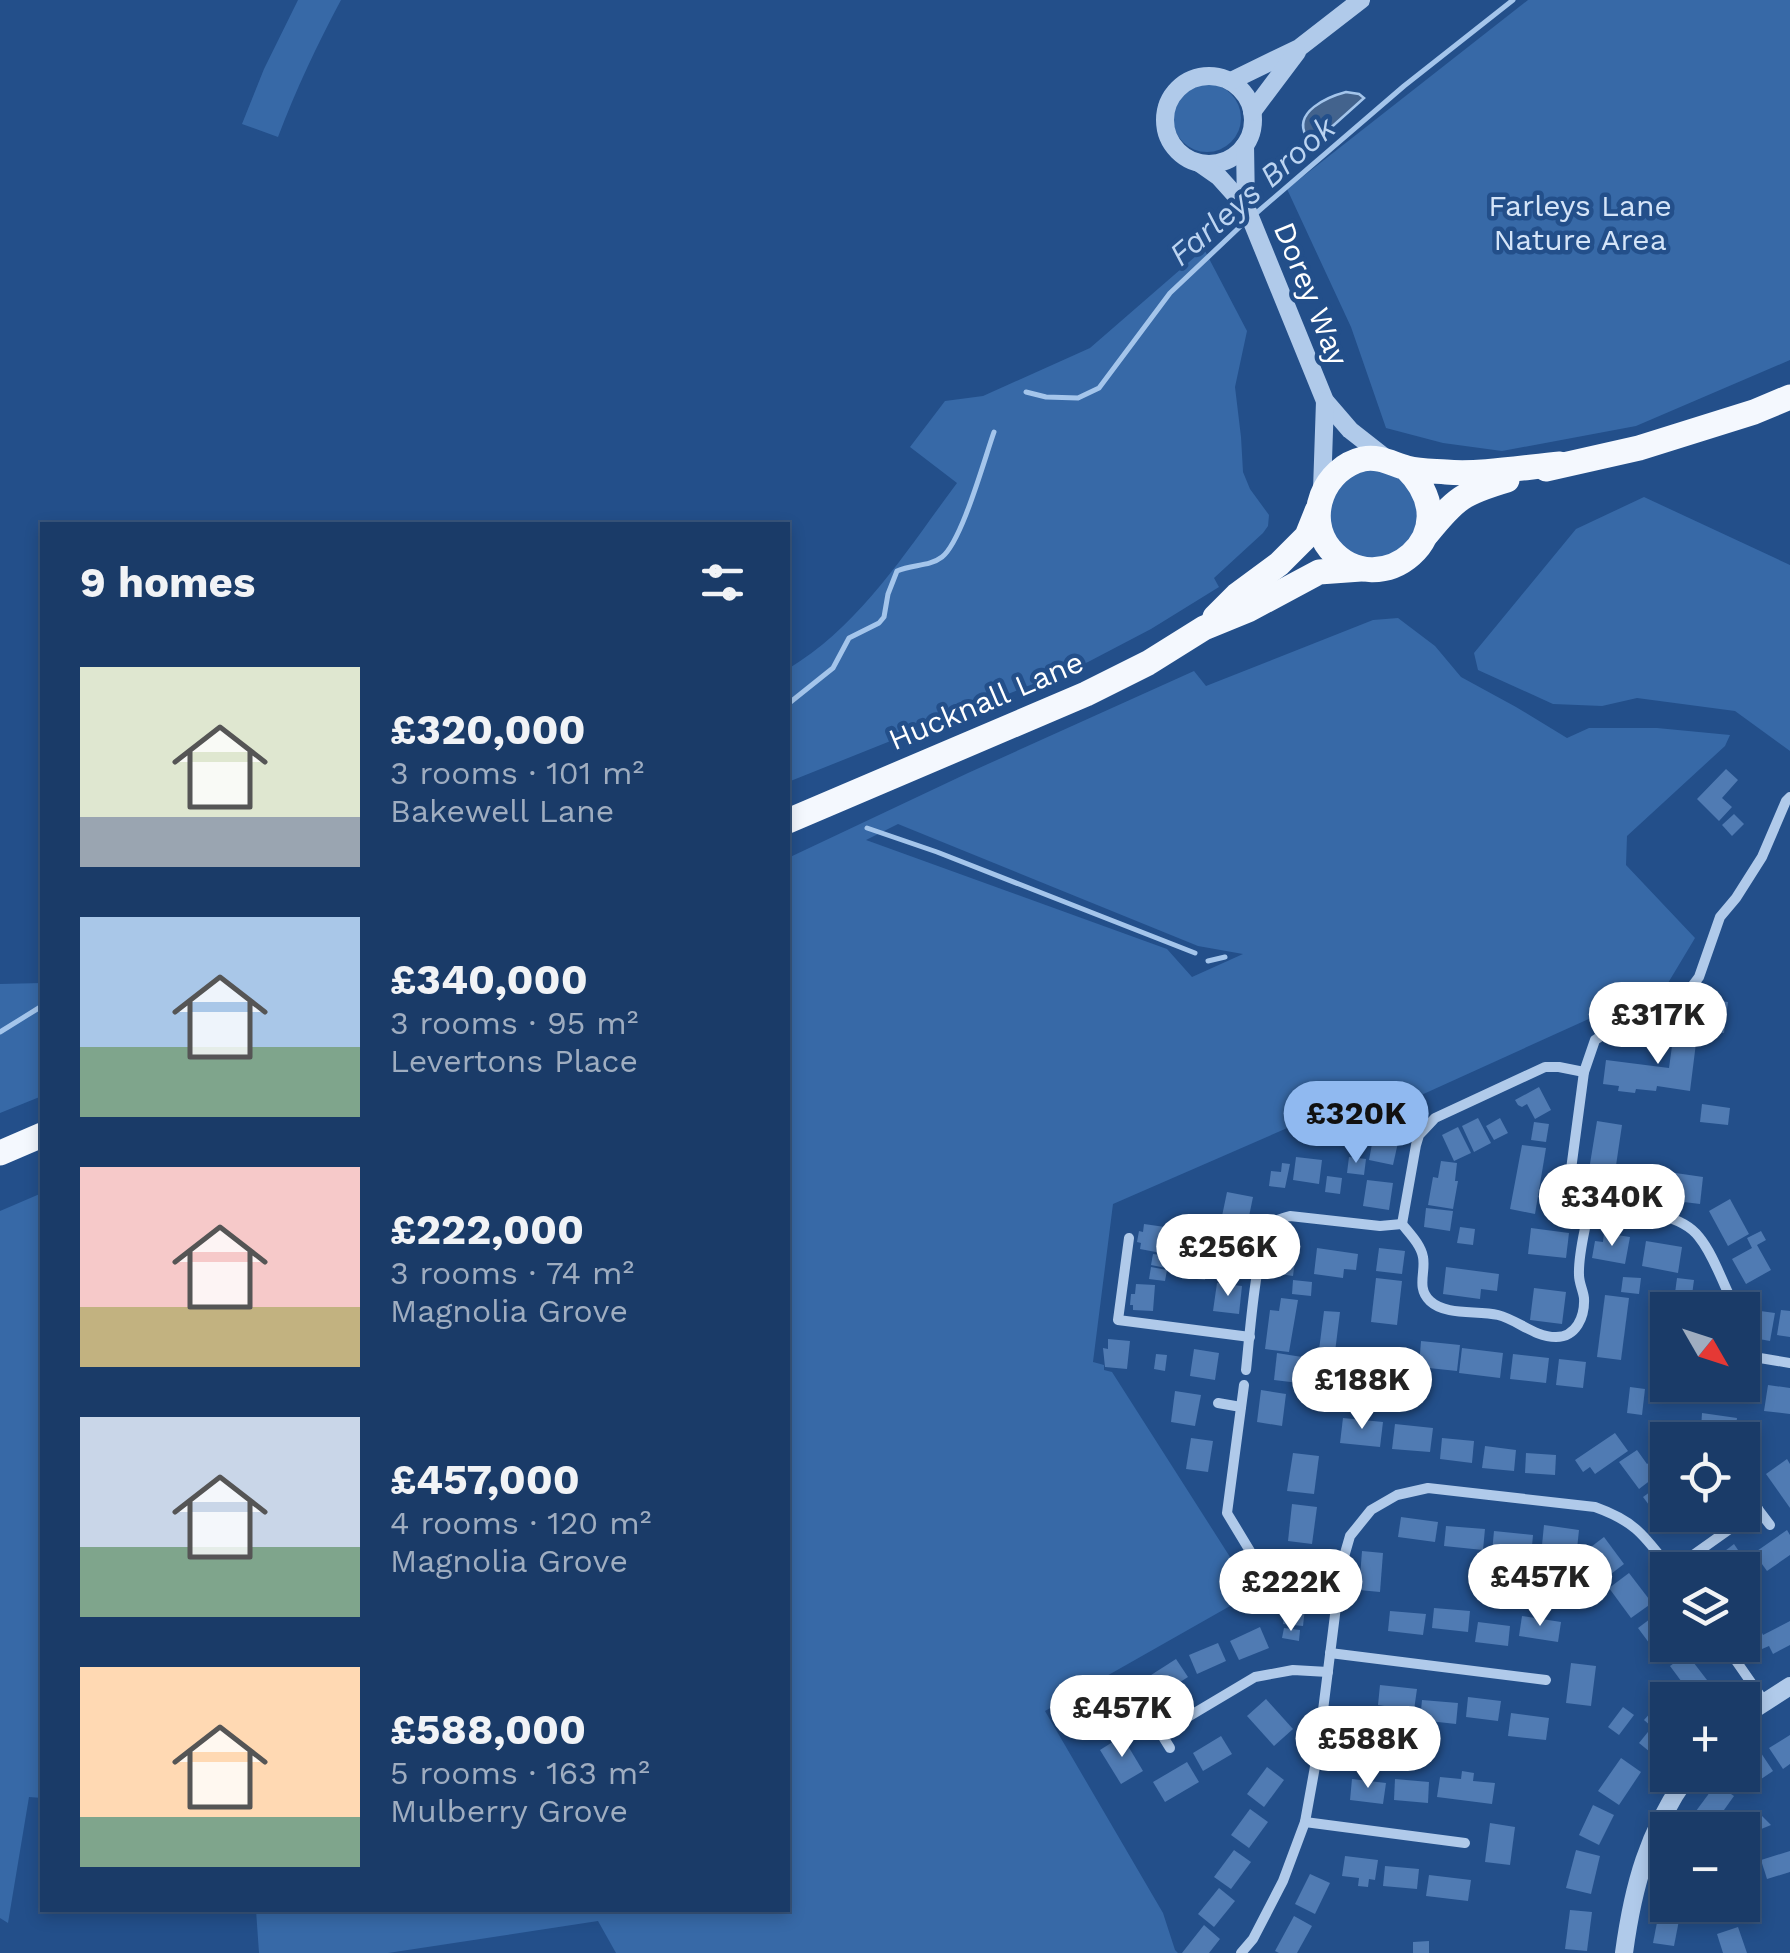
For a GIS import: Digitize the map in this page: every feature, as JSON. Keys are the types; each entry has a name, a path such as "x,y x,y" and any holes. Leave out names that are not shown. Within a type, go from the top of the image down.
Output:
{"main road":[{"name":"Hucknall Lane","path":"790,820 1086,694 1148,663 1204,628 1248,610 1319,572 1381,570 1400,564 1415,552 1450,506 1472,490 1560,464 1639,448 1790,397"},
{"name":"Hucknall Lane","path":"1204,628 1307,536 1332,476 1348,464 1366,458 1450,473 1560,464"},
{"path":"1396,463 1420,481 1428,498 1430,517 1426,535"},
{"path":"1320,501 1320,529 1328,547 1343,561 1362,569"},
{"path":"0,1153 40,1136"}],"street":[{"path":"1231,82 1299,48 1362,0"},
{"path":"1252,112 1299,48"},
{"path":"1202,76 1217,76 1231,82 1241,90 1252,112 1251,135 1245,145 1225,161 1212,164 1185,157 1167,134 1168,104 1188,81 1202,76"},
{"name":"Dorey Way","path":"1245,145 1246,208"},
{"name":"Dorey Way","path":"1199,163 1219,177 1246,208 1325,400 1350,430 1396,463"},
{"name":"Dorey Way","path":"1320,501 1325,400"},
{"path":"1728,1292 1702,1240 1691,1228 1672,1217 1589,1206 1570,1189 1570,1177 1584,1072 1595,1040 1615,1027 1669,1008 1687,993 1699,977 1720,918 1762,857 1790,798"},
{"path":"1584,1072 1545,1068 1435,1118 1419,1135 1402,1224 1422,1250 1422,1281 1432,1303 1442,1308 1500,1316 1542,1336 1560,1337 1574,1332 1581,1320 1584,1299 1578,1276 1589,1206"},
{"path":"1246,1370 1261,1251 1270,1227 1280,1218 1290,1216 1380,1226 1402,1224"},
{"path":"1129,1238 1118,1320 1250,1337"},
{"path":"1760,1358 1790,1363"},
{"path":"1244,1384 1227,1513 1252,1556 1342,1568"},
{"path":"1218,1404 1241,1407"},
{"path":"1241,1953 1253,1939 1283,1881 1305,1822 1342,1568 1350,1536 1371,1510 1397,1495 1428,1488 1595,1507 1620,1516 1657,1552"},
{"path":"1760,1512 1770,1525"},
{"path":"1697,1552 1726,1532"},
{"path":"1330,1653 1546,1680"},
{"path":"1736,1662 1764,1701"},
{"path":"1161,1733 1256,1677 1292,1670 1328,1672"},
{"path":"1760,1704 1790,1686"},
{"path":"1152,1719 1170,1748"},
{"path":"1624,1953 1639,1872 1664,1812 1677,1792"},
{"path":"1305,1822 1465,1843"}],"green space":[{"path":"298,0 341,0 278,137 242,124"},
{"name":"Farleys Lane Nature Area","path":"1528,0 1790,0 1790,360 1636,426 1502,451 1443,443 1386,428 1351,327 1287,189"},
{"path":"1207,84 1231,94 1241,118 1231,142 1207,152 1183,142 1173,118 1183,94"},
{"path":"1204,249 1247,331 1235,387 1243,472 1269,515 1268,526 1214,578 1219,587 1151,629 1088,662 790,781 790,668 861,608 957,483 910,447 945,401 983,396 1090,348"},
{"path":"1373,470 1390,473 1404,483 1414,497 1414,531 1404,545 1390,555 1373,558 1356,555 1342,545 1332,531 1329,514 1332,497 1342,483 1356,473"},
{"path":"1644,497 1790,565 1790,751 1735,711 1637,698 1602,706 1553,704 1478,670 1474,653 1576,529"},
{"path":"1398,618 1435,646 1461,677 1567,738 1589,728 1657,728 1730,735 1725,746 1627,836 1626,865 1695,938 1668,983 1386,1111 1384,1089 1113,1204 1093,1362 1112,1372 1253,1593 1045,1711 1163,1913 1178,1953 616,1953 598,1921 388,1953 259,1953 256,1912 790,1912 790,857 1194,671 1206,686 1373,620","holes":["898,824 1198,946 1243,954 1192,977 1167,949 866,840"]},
{"path":"40,983 40,1097 0,1113 0,984"},
{"path":"40,1194 40,1798 29,1797 8,1923 0,1918 0,1211"}],"shaded area":[{"path":"1346,92 1364,98 1326,132 1306,136 1303,127 1308,113"}],"building":[{"path":"1726,769 1738,780 1722,798 1732,807 1719,821 1697,799"},
{"path":"1734,814 1744,824 1732,836 1722,825"},
{"path":"1711,1000 1728,1002 1724,1033 1707,1031"},
{"path":"1675,1024 1698,1027 1690,1091 1657,1086 1656,1091 1636,1089 1635,1093 1603,1084 1606,1060 1669,1068"},
{"path":"1539,1087 1551,1110 1535,1119 1527,1104 1522,1107 1515,1100"},
{"path":"1702,1104 1730,1108 1728,1125 1700,1122"},
{"path":"1478,1118 1491,1143 1474,1152 1462,1126"},
{"path":"1500,1118 1508,1133 1494,1140 1486,1126"},
{"path":"1597,1121 1622,1125 1614,1179 1588,1176"},
{"path":"1534,1122 1549,1124 1546,1142 1531,1140"},
{"path":"1458,1127 1471,1153 1454,1161 1442,1135"},
{"path":"1374,1133 1399,1138 1393,1165 1369,1160"},
{"path":"1522,1145 1546,1148 1535,1214 1510,1209"},
{"path":"1296,1157 1322,1160 1319,1184 1293,1180"},
{"path":"1349,1157 1366,1159 1364,1175 1347,1173"},
{"path":"1441,1161 1457,1163 1453,1209 1428,1205 1433,1177 1438,1178"},
{"path":"1282,1163 1290,1164 1285,1188 1269,1186 1271,1171 1281,1172"},
{"path":"1648,1169 1703,1177 1700,1204 1644,1197"},
{"path":"1327,1176 1342,1178 1340,1194 1325,1192"},
{"path":"1367,1180 1393,1183 1389,1210 1363,1206"},
{"path":"1227,1192 1253,1197 1247,1226 1221,1221"},
{"path":"1730,1199 1749,1234 1728,1246 1709,1211"},
{"path":"1426,1208 1453,1211 1450,1231 1424,1227"},
{"path":"1197,1214 1213,1216 1211,1233 1195,1231"},
{"path":"1144,1224 1165,1227 1161,1253 1140,1249 1141,1243 1137,1242"},
{"path":"1460,1227 1475,1229 1473,1245 1457,1243"},
{"path":"1531,1228 1569,1233 1566,1258 1528,1254"},
{"path":"1761,1231 1766,1240 1757,1245 1771,1270 1746,1284 1732,1259 1752,1248 1747,1238"},
{"path":"1604,1233 1630,1237 1625,1264 1592,1258 1595,1241 1603,1242"},
{"path":"1220,1237 1246,1241 1241,1270 1215,1266"},
{"path":"1646,1241 1682,1247 1678,1273 1642,1266"},
{"path":"1277,1243 1297,1245 1293,1276 1273,1273"},
{"path":"1317,1248 1358,1254 1356,1270 1344,1269 1343,1278 1314,1274"},
{"path":"1379,1248 1405,1251 1402,1274 1376,1271"},
{"path":"1153,1254 1168,1256 1166,1268 1151,1265"},
{"path":"1192,1261 1207,1263 1205,1280 1189,1278"},
{"path":"1151,1267 1167,1270 1165,1281 1149,1279"},
{"path":"1446,1267 1499,1274 1497,1291 1481,1289 1480,1299 1443,1294"},
{"path":"1623,1277 1641,1278 1639,1294 1621,1292"},
{"path":"1376,1278 1402,1281 1397,1325 1371,1322"},
{"path":"1677,1278 1694,1280 1692,1292 1675,1292"},
{"path":"1293,1280 1312,1282 1311,1296 1292,1294"},
{"path":"1217,1283 1242,1286 1239,1314 1213,1311"},
{"path":"1136,1284 1155,1285 1153,1311 1133,1310 1131,1294 1135,1294"},
{"path":"1534,1288 1566,1292 1562,1324 1530,1320"},
{"path":"1605,1295 1629,1298 1621,1360 1597,1357"},
{"path":"1281,1298 1298,1300 1289,1352 1265,1349 1270,1310 1279,1311"},
{"path":"1781,1310 1790,1311 1790,1337 1777,1335"},
{"path":"1324,1311 1340,1312 1335,1352 1319,1350"},
{"path":"1760,1311 1775,1313 1770,1341 1760,1339"},
{"path":"1108,1339 1130,1341 1127,1369 1105,1367 1103,1348 1108,1349"},
{"path":"1421,1341 1460,1345 1457,1371 1419,1367"},
{"path":"1462,1348 1503,1353 1500,1378 1459,1373"},
{"path":"1194,1349 1219,1353 1215,1380 1190,1376"},
{"path":"1277,1353 1302,1357 1299,1383 1274,1380"},
{"path":"1156,1354 1167,1355 1165,1371 1154,1369"},
{"path":"1513,1354 1549,1358 1546,1383 1510,1379"},
{"path":"1362,1355 1387,1359 1383,1386 1358,1383"},
{"path":"1559,1359 1586,1362 1583,1388 1556,1385"},
{"path":"1768,1385 1790,1388 1790,1414 1764,1411"},
{"path":"1315,1387 1324,1388 1321,1410 1314,1409"},
{"path":"1630,1387 1645,1389 1642,1415 1627,1413"},
{"path":"1261,1390 1286,1394 1282,1426 1257,1422"},
{"path":"1175,1391 1201,1395 1195,1426 1171,1422"},
{"path":"1702,1413 1737,1418 1736,1422 1701,1422"},
{"path":"1343,1418 1383,1422 1380,1447 1340,1443"},
{"path":"1395,1424 1433,1428 1430,1452 1392,1449"},
{"path":"1615,1433 1628,1451 1595,1474 1590,1467 1583,1472 1575,1460"},
{"path":"1191,1438 1213,1441 1208,1472 1186,1469"},
{"path":"1442,1438 1474,1441 1472,1463 1440,1459"},
{"path":"1485,1446 1516,1450 1514,1471 1482,1468"},
{"path":"1637,1450 1647,1464 1650,1462 1650,1481 1639,1489 1619,1462"},
{"path":"1293,1453 1319,1456 1314,1494 1287,1491"},
{"path":"1526,1453 1556,1455 1555,1475 1525,1473"},
{"path":"1787,1459 1790,1464 1790,1508 1766,1474"},
{"path":"1292,1504 1317,1507 1312,1544 1288,1541"},
{"path":"1401,1517 1438,1522 1435,1542 1398,1537"},
{"path":"1544,1525 1579,1530 1577,1549 1542,1545"},
{"path":"1446,1526 1485,1529 1483,1550 1444,1546"},
{"path":"1787,1530 1790,1535 1790,1555 1767,1571 1760,1561 1760,1552 1755,1552"},
{"path":"1494,1531 1533,1535 1531,1557 1492,1552"},
{"path":"1604,1537 1624,1564 1607,1577 1587,1550"},
{"path":"1734,1544 1739,1552 1724,1552"},
{"path":"1362,1551 1383,1553 1380,1592 1359,1590"},
{"path":"1629,1573 1650,1604 1631,1618 1609,1588"},
{"path":"1287,1588 1307,1590 1303,1626 1283,1624"},
{"path":"1434,1608 1470,1611 1468,1632 1432,1628"},
{"path":"1390,1611 1426,1614 1423,1635 1388,1631"},
{"path":"1522,1616 1561,1622 1558,1642 1519,1636"},
{"path":"1650,1619 1650,1644 1638,1628"},
{"path":"1790,1621 1790,1645 1773,1654 1769,1646 1762,1649 1760,1628 1763,1635"},
{"path":"1478,1622 1510,1626 1508,1646 1475,1642"},
{"path":"1260,1627 1269,1648 1239,1660 1230,1641"},
{"path":"1284,1628 1300,1630 1299,1641 1282,1638"},
{"path":"1218,1643 1226,1661 1197,1674 1189,1655"},
{"path":"1176,1659 1188,1677 1160,1695 1148,1677"},
{"path":"1693,1662 1707,1680 1682,1682 1670,1666"},
{"path":"1571,1663 1596,1666 1591,1706 1566,1703"},
{"path":"1138,1679 1150,1697 1115,1719 1103,1700"},
{"path":"1380,1685 1417,1689 1414,1710 1407,1709 1407,1716 1396,1715 1397,1708 1378,1705"},
{"path":"1468,1697 1501,1701 1498,1721 1466,1717"},
{"path":"1266,1699 1293,1729 1274,1746 1247,1716"},
{"path":"1422,1700 1458,1703 1456,1724 1420,1720"},
{"path":"1623,1707 1634,1715 1619,1735 1608,1727"},
{"path":"1341,1712 1363,1716 1356,1755 1334,1751"},
{"path":"1511,1713 1549,1718 1546,1740 1508,1736"},
{"path":"1650,1729 1650,1752 1639,1743"},
{"path":"1790,1735 1790,1764 1783,1769 1769,1748"},
{"path":"1122,1736 1143,1771 1121,1784 1100,1750"},
{"path":"1221,1736 1232,1754 1203,1771 1193,1753"},
{"path":"1760,1752 1773,1771 1760,1780"},
{"path":"1621,1758 1641,1772 1619,1805 1598,1791"},
{"path":"1187,1762 1199,1782 1165,1802 1153,1782"},
{"path":"1267,1767 1284,1780 1264,1807 1247,1794"},
{"path":"1462,1771 1474,1773 1473,1781 1495,1783 1492,1804 1437,1797 1440,1777 1461,1779"},
{"path":"1352,1779 1386,1783 1383,1804 1350,1800"},
{"path":"1395,1779 1429,1782 1428,1803 1394,1800"},
{"path":"1710,1792 1734,1796 1723,1812 1696,1811"},
{"path":"1593,1805 1614,1815 1599,1845 1579,1835"},
{"path":"1250,1809 1268,1822 1249,1848 1231,1835"},
{"path":"1761,1815 1771,1825 1760,1830"},
{"path":"1490,1823 1515,1827 1510,1865 1485,1862"},
{"path":"1234,1850 1251,1862 1231,1889 1214,1877"},
{"path":"1576,1850 1600,1856 1591,1894 1566,1888"},
{"path":"1790,1851 1790,1872 1767,1879 1761,1860"},
{"path":"1345,1856 1378,1860 1375,1880 1369,1879 1368,1887 1358,1886 1359,1878 1342,1876"},
{"path":"1385,1866 1419,1869 1417,1889 1383,1886"},
{"path":"1310,1874 1330,1883 1315,1914 1295,1904"},
{"path":"1429,1875 1471,1880 1468,1901 1426,1896"},
{"path":"1219,1888 1235,1901 1214,1927 1198,1914"},
{"path":"1570,1910 1592,1912 1587,1951 1565,1949"},
{"path":"1294,1916 1312,1926 1297,1953 1279,1953 1275,1951"},
{"path":"1657,1922 1679,1922 1674,1946 1653,1943"},
{"path":"1204,1925 1220,1939 1209,1953 1182,1953"},
{"path":"1738,1927 1747,1953 1723,1953 1717,1934"},
{"path":"1429,1941 1429,1953 1413,1953 1413,1942"}],"waterway":[{"name":"Farleys Brook","path":"1254,215 1404,86 1513,0"},
{"name":"Farleys Brook","path":"1026,392 1078,398 1099,388 1170,293 1245,222"},
{"name":"Farleys Brook","path":"790,702 833,668 849,638 884,617 897,571 937,560 950,548 965,518 994,432"},
{"path":"867,828 1195,953"},
{"path":"1208,961 1225,957"},
{"name":"Farleys Brook","path":"0,1032 40,1007"}]}
